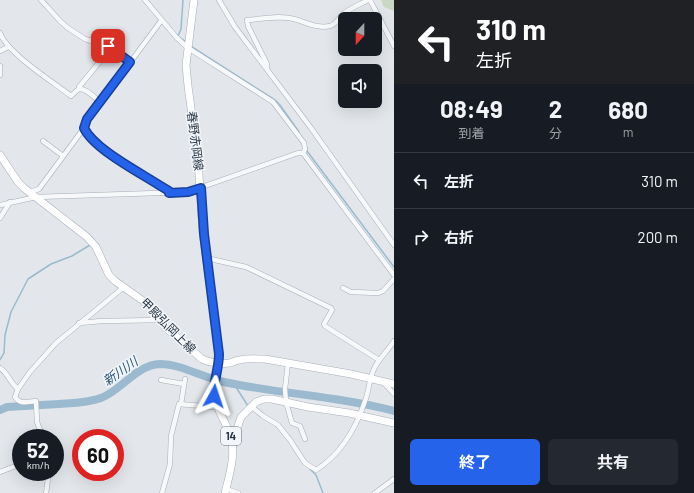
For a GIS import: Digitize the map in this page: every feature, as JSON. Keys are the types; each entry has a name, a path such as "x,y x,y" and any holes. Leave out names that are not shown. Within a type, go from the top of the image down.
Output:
{"main road":[{"name":"春野赤岡線","path":"194,0 186,64 201,188 206,258 219,354 214,396 231,437 233,450 226,491"},
{"name":"甲殿弘岡上線","path":"0,156 18,182 87,237 96,247 109,275 156,310 165,327 202,359 210,362 230,363 238,360 254,358 371,378 394,384"},
{"path":"231,437 236,432 241,417 256,402 272,399 286,399 394,423"}],"street":[{"path":"41,0 68,28 85,39 110,48 130,62"},
{"path":"145,0 162,21 188,48 273,102 304,143 305,149 303,153"},
{"path":"219,0 235,27 311,128 394,245"},
{"path":"267,71 267,64 248,26 247,20 278,18 293,19 304,24 331,26 335,24 346,12 369,0 394,46"},
{"path":"30,192 39,189 84,128 87,119 162,21"},
{"path":"0,33 2,40 8,47 71,96 79,90 79,87 110,48"},
{"path":"0,51 8,47"},
{"path":"0,66 0,75"},
{"path":"79,90 86,91 100,102"},
{"path":"84,128 87,134 98,145 169,191 169,193"},
{"path":"43,141 63,156"},
{"path":"0,200 2,204 36,197 188,192 298,153 303,153"},
{"path":"303,153 394,275"},
{"path":"0,218 10,202"},
{"path":"206,258 246,267 331,308 332,310 324,324 325,326 379,360"},
{"path":"343,288 351,292 378,293 383,291 394,279"},
{"path":"40,429 37,422 36,401 21,403 18,401 15,397 18,388 56,343 124,287"},
{"path":"79,323 161,320"},
{"path":"251,408 278,425 305,463 316,470 327,464 346,442 363,407 374,368 394,341"},
{"path":"288,363 285,389 286,399 292,423 300,426 305,439"},
{"path":"0,368 5,371 18,388"},
{"path":"161,380 184,382 181,404 179,404 171,436 170,464 162,493"},
{"path":"382,381 394,394"},
{"path":"181,404 214,407 218,406"},
{"path":"0,472 12,467"},
{"path":"375,493 394,479"},
{"path":"46,493 48,481"},
{"path":"226,491 238,493"}],"green space":[{"path":"381,0 394,0 394,11 384,7"}],"waterway":[{"path":"178,36 181,29 183,0"},
{"path":"179,37 185,41"},
{"path":"192,47 275,100 299,132"},
{"path":"307,148 307,151 394,267"},
{"path":"0,360 4,353 5,335 11,312 28,279 51,264 72,256 90,245"},
{"name":"新川川","path":"0,410 7,407 75,403 96,400 109,394 136,373 151,365 160,364 176,366 208,378 224,382 330,398 394,411"},
{"path":"234,384 248,406"},
{"path":"310,469 316,475 323,493"}],"route":[{"path":"108,46 130,62 87,119 84,128 87,134 98,145 128,166 169,191 169,193 188,192 201,188 206,258 219,354 218,370 214,382 214,396"}]}
